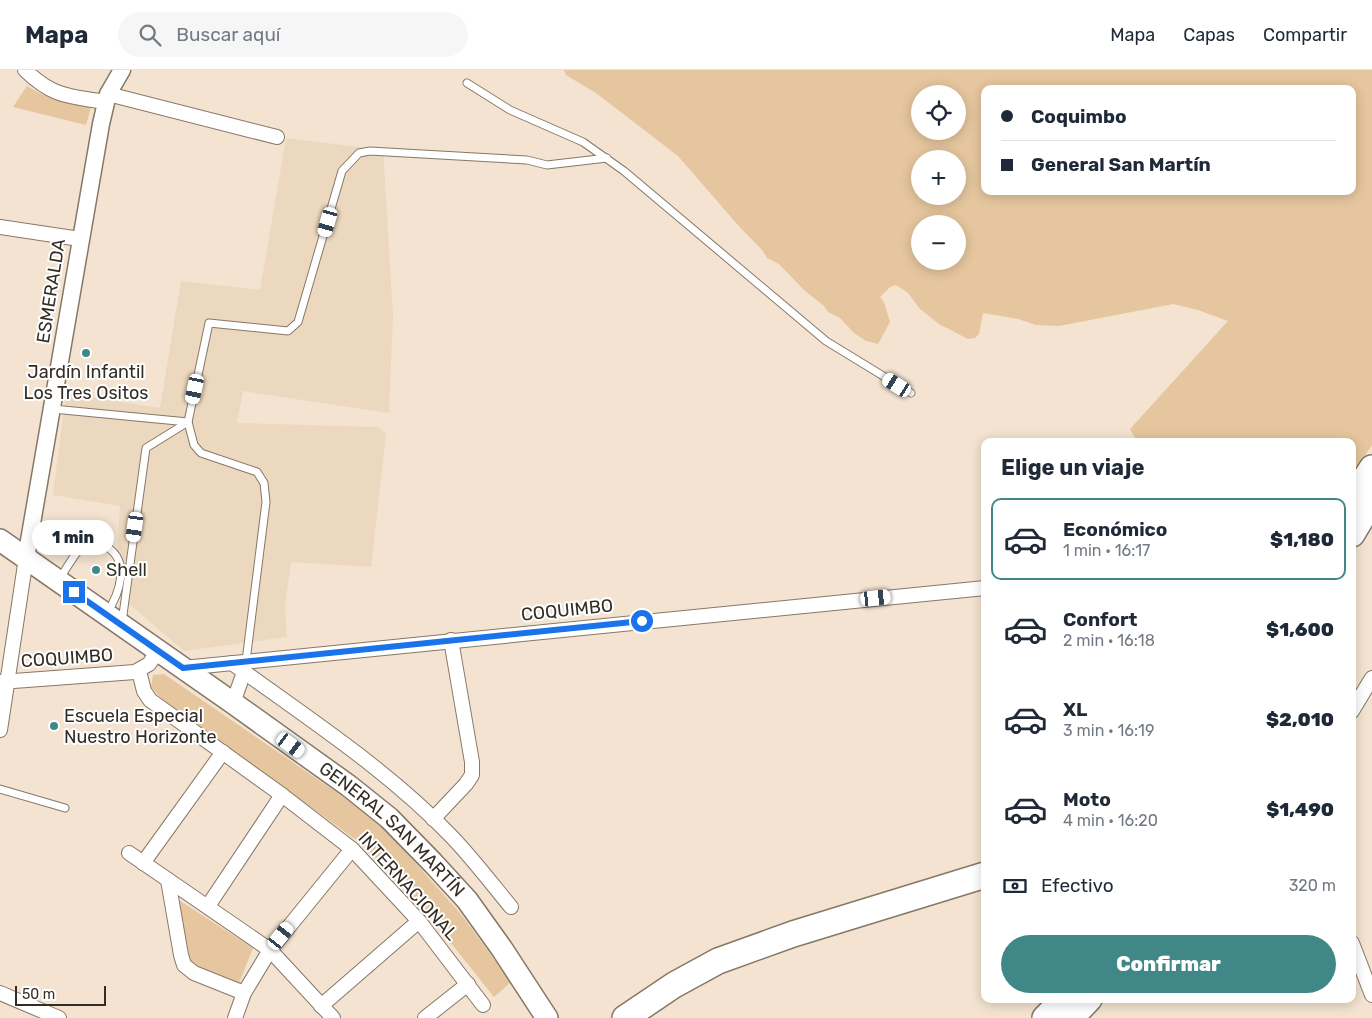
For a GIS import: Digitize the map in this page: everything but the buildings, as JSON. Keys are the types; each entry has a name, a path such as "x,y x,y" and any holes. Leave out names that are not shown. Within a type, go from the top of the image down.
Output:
{"highway":[{"path":"1356,493 1372,468"},
{"path":"1356,527 1372,501"},
{"path":"625,1018 681,981 718,961 793,934 981,876"},
{"path":"1045,1018 1060,1003"},
{"path":"1071,1018 1085,1003"}],"main road":[{"name":"GENERAL SAN MARTÍN","path":"0,540 233,703 341,781 388,818 467,900 547,1018"}],"street":[{"path":"25,70 39,84 62,95 106,98 277,137"},
{"name":"ESMERALDA","path":"0,730 3,682 53,409 80,238 106,98 122,70"},
{"path":"0,227 80,238"},
{"name":"COQUIMBO","path":"183,668 241,665 451,640 981,588"},
{"path":"433,819 472,775 472,762 451,640"},
{"name":"COQUIMBO","path":"3,682 139,671 149,664 158,651"},
{"path":"233,703 241,665 387,777 453,838 511,907"},
{"name":"INTERNACIONAL","path":"139,671 142,686 150,700 282,794 352,848 419,921 484,1005"},
{"path":"1356,704 1372,678"},
{"path":"143,862 223,752"},
{"path":"208,906 282,794"},
{"path":"234,1018 244,994 270,950 352,848"},
{"path":"129,853 270,950 333,1018"},
{"path":"168,880 184,965 194,973 244,994"},
{"path":"321,1006 419,921"},
{"path":"1356,953 1372,995"},
{"path":"426,1018 468,984"},
{"path":"0,994 59,1018"}],"lane":[{"path":"467,83 510,110 583,142 607,158 826,341 911,393"},
{"path":"241,665 266,502 264,483 257,472 202,453 194,445 188,422 209,323 288,331 298,322 342,171 359,152 527,160 547,165 607,158"},
{"path":"53,409 188,422"},
{"path":"114,620 146,448 188,422"},
{"path":"59,581 82,546 89,542 100,543 110,549 120,559 122,571 115,600 114,620"},
{"path":"0,789 65,808"}],"shaded area":[{"path":"564,70 1372,70 1372,445 1356,468 1356,438 1135,438 1130,429 1228,321 1198,310 1173,304 1059,326 1036,325 1018,319 983,313 979,334 975,338 968,339 939,324 920,309 908,293 896,285 890,287 880,297 884,302 890,322 878,344 866,341 854,333 840,318 828,312 779,264 767,258 763,251 678,156 596,93 566,75"},
{"path":"27,86 57,100 91,107 86,125 13,107"},
{"path":"286,138 383,150 393,314 389,413 243,391 237,423 378,427 386,434 371,567 291,562 285,605 287,637 184,651 115,592 120,506 53,495 66,393 160,408 181,281 260,290"},
{"path":"164,674 342,796 386,830 460,913 511,982 494,997 423,908 363,845 161,698 151,687 153,675"},
{"path":"177,899 253,948 239,983 190,963"}],"place":[{"name":"Jardín Infantil Los Tres Ositos","path":"86,353"},
{"name":"Shell","path":"96,570"},
{"name":"Escuela Especial Nuestro Horizonte","path":"54,726"}],"route":[{"path":"74,592 183,668 642,621"}]}
